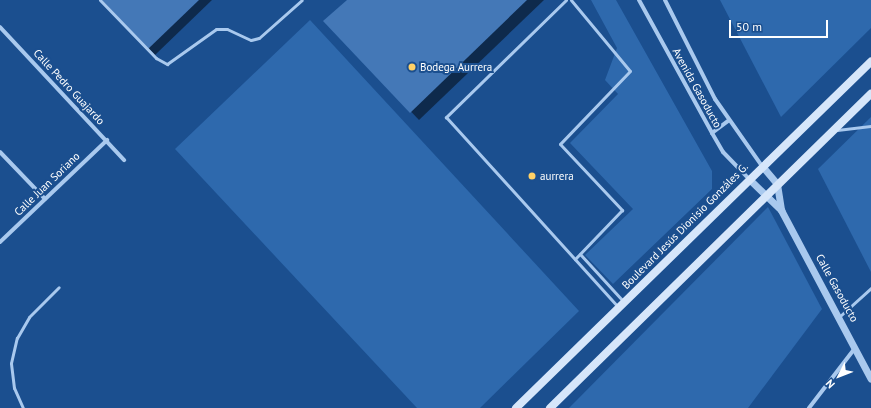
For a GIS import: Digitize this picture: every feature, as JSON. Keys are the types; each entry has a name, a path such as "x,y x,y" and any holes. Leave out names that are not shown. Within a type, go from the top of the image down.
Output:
{"main road":[{"name":"Boulevard Jesús Dionisio Gonzáles G.","path":"516,408 871,61"},
{"path":"550,408 777,184 871,94"}],"street":[{"name":"Avenida Gasoducto","path":"639,0 712,133 749,179"},
{"name":"Avenida Gasoducto","path":"665,0 729,120 762,166"},
{"name":"Calle Pedro Guajardo","path":"0,26 124,160"},
{"path":"712,133 729,120"},
{"name":"Calle Juan Soriano","path":"0,242 107,140"},
{"path":"0,152 45,199"},
{"path":"762,166 777,184"},
{"name":"Calle Gasoducto","path":"749,179 781,210 856,346 871,379"},
{"name":"Calle Gasoducto","path":"777,184 781,210"},
{"path":"809,408 856,346"}],"lane":[{"path":"100,0 156,58 167,64 216,29 227,28 251,40 259,38 302,0"},
{"path":"566,0 446,117 575,259 621,305"},
{"path":"571,0 630,71 560,144 622,210 575,259"},
{"path":"835,130 871,126"},
{"path":"580,254 621,305"},
{"path":"23,408 14,388 11,363 17,338 28,317 59,287"},
{"path":"840,316 871,288"}],"shaded area":[{"path":"591,0 616,0 712,171 712,189 613,284 585,255 633,209 570,143 618,94 605,80 617,48"},
{"path":"720,0 871,0 871,28 781,117"},
{"path":"310,20 579,311 480,408 417,408 175,149"},
{"path":"871,117 871,272 818,169"},
{"path":"768,207 822,309 748,408 569,408"}],"building":[{"path":"102,0 199,0 148,49"},
{"name":"Bodega Aurrera","path":"347,0 527,0 410,113 323,21"}],"place":[{"name":"Bodega Aurrera","path":"412,67"},
{"name":"aurrera","path":"532,176"}]}
